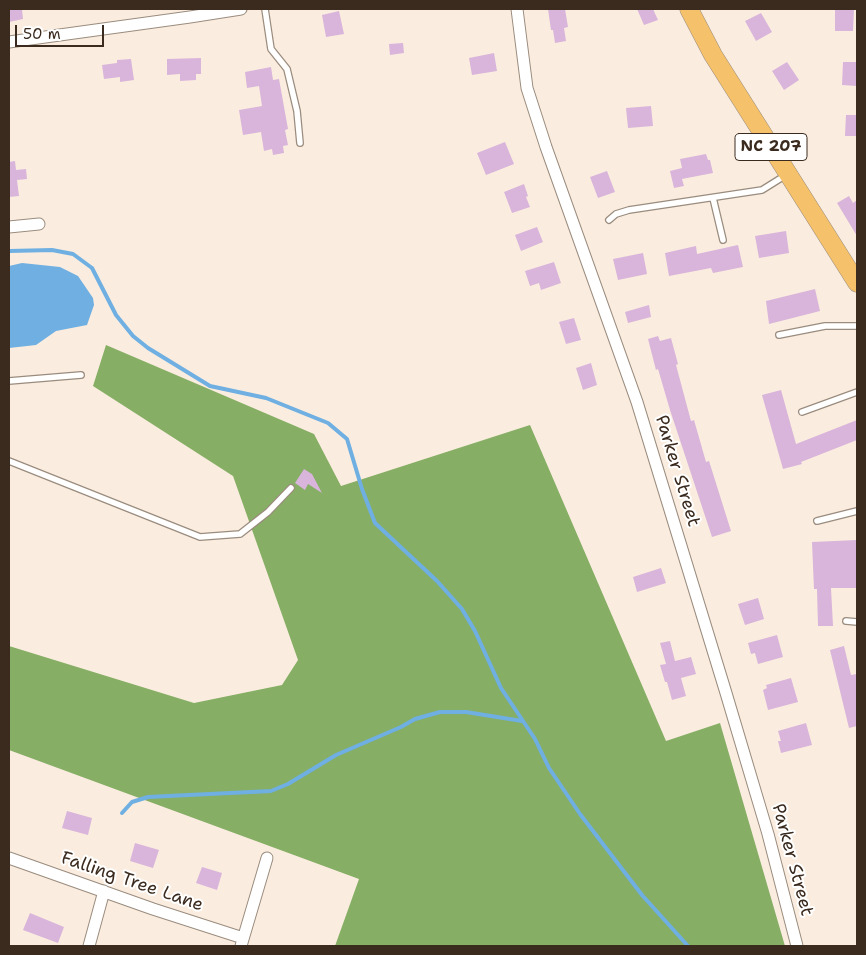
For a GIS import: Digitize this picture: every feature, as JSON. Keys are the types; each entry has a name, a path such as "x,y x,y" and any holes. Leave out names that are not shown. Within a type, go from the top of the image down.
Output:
{"main road":[{"name":"NC 207","path":"689,9 713,55 857,283"}],"street":[{"path":"9,42 240,9"},
{"name":"Parker Street","path":"516,9 528,88 546,147 637,402 768,834 797,946"},
{"path":"9,227 39,224"},
{"name":"Falling Tree Lane","path":"9,858 242,942"},
{"path":"242,942 267,858"},
{"path":"89,946 104,891"}],"lane":[{"path":"265,9 271,49 288,69 297,111 300,143"},
{"path":"609,220 616,214 629,210 762,190 787,174"},
{"path":"713,198 723,240"},
{"path":"779,336 825,326 857,326"},
{"path":"9,381 82,375"},
{"path":"802,412 857,392"},
{"path":"9,461 200,537 240,534 268,512 291,488"},
{"path":"817,521 857,510"},
{"path":"846,621 857,622"}],"green space":[{"path":"106,345 314,434 341,486 530,425 666,741 720,723 785,946 335,946 359,879 9,750 9,646 194,703 282,685 298,660 233,476 93,386"}],"water":[{"path":"22,263 60,267 78,276 93,298 94,305 87,325 56,331 36,345 9,348 9,266"}],"building":[{"path":"9,9 22,9 23,19 9,22"},
{"path":"548,9 565,9 568,27 564,28 566,41 555,43"},
{"path":"637,9 653,9 658,20 644,25"},
{"path":"835,9 854,9 853,31 835,31"},
{"path":"339,11 344,34 326,37 322,15"},
{"path":"761,13 772,32 756,41 745,21"},
{"path":"403,43 404,53 390,55 389,44"},
{"path":"494,53 497,71 472,75 469,58"},
{"path":"201,58 201,74 196,74 196,80 180,81 180,74 167,75 167,59"},
{"path":"131,59 134,80 120,82 120,77 104,79 102,65 117,63 117,60"},
{"path":"787,62 799,80 784,90 772,71"},
{"path":"843,62 857,62 857,86 842,85"},
{"path":"271,67 273,80 279,79 288,129 285,130 288,145 283,146 284,153 273,155 272,149 264,151 261,132 243,135 239,110 262,106 259,86 247,88 245,72"},
{"path":"651,106 653,126 628,128 626,108"},
{"path":"846,115 857,115 857,136 845,136"},
{"path":"505,142 514,164 486,175 477,153"},
{"path":"706,154 708,160 710,160 713,173 682,179 684,186 674,188 670,171 682,168 680,159"},
{"path":"15,161 16,170 26,169 27,179 17,180 19,196 9,197 9,162"},
{"path":"607,171 615,192 598,198 590,177"},
{"path":"524,184 530,207 512,213 504,192"},
{"path":"849,196 853,203 857,200 857,236 837,203"},
{"path":"537,227 543,242 521,251 515,235"},
{"path":"786,231 789,253 759,258 755,236"},
{"path":"738,245 743,267 713,273 711,268 669,276 665,253 696,246 697,254"},
{"path":"643,253 647,274 618,280 613,259"},
{"path":"554,262 561,283 541,290 539,283 530,286 525,271"},
{"path":"815,289 820,311 769,324 766,301"},
{"path":"649,305 651,317 628,323 625,312"},
{"path":"574,318 581,340 566,344 559,322"},
{"path":"658,336 660,341 671,338 691,421 694,420 706,462 709,461 731,531 712,537 658,369 656,370 648,339"},
{"path":"591,363 597,385 583,390 576,368"},
{"path":"781,390 796,444 857,420 857,440 801,462 802,464 783,469 762,395"},
{"path":"304,469 312,474 322,493 308,484 305,490 295,483"},
{"path":"857,540 857,588 831,588 833,626 818,626 817,589 814,589 812,542"},
{"path":"661,568 666,583 637,592 633,577"},
{"path":"758,598 764,619 745,625 738,604"},
{"path":"777,635 783,657 758,664 755,653 751,654 748,643"},
{"path":"670,641 675,661 691,657 696,674 681,678 686,696 672,700 660,665 666,664 660,643"},
{"path":"844,646 851,675 857,674 857,726 849,728 830,650"},
{"path":"791,678 798,702 768,710 763,690 767,688 766,685"},
{"path":"806,723 812,745 781,753 778,741 781,741 778,731"},
{"path":"67,811 92,818 88,835 62,828"},
{"path":"135,843 159,850 153,868 130,861"},
{"path":"202,867 222,873 217,890 196,883"},
{"path":"30,913 64,927 58,943 23,930"}],"waterway":[{"path":"9,251 52,250 73,254 92,268 116,315 133,336 148,348 210,386 266,398 328,423 347,439 362,489 375,523 437,581 462,609 475,631 501,688 535,739 549,768 580,814 642,895 688,946"},
{"path":"122,813 132,802 148,797 271,791 288,784 336,755 415,719 440,712 466,712 522,721"}]}
